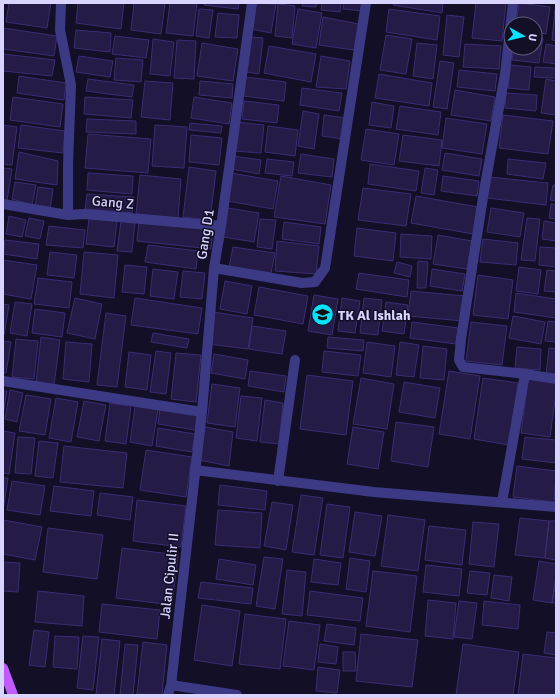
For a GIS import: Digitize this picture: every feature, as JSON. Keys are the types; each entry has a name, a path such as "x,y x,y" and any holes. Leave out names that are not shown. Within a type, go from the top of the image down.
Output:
{"main road":[{"path":"3,668 12,695"}],"street":[{"path":"61,3 60,30 71,85 68,214"},
{"name":"Gang D1","path":"195,470 202,412 214,268 252,3"},
{"path":"214,268 302,283 315,282 325,268 366,3"},
{"path":"513,3 505,74 484,191 459,360 463,367 556,379"},
{"name":"Gang Z","path":"3,204 68,214 84,214 221,226"},
{"path":"278,480 295,360"},
{"path":"502,502 525,374"},
{"path":"3,381 202,412"},
{"path":"195,470 374,492 556,507"},
{"name":"Jalan Cipulir II","path":"168,695 171,685 195,470"},
{"path":"171,685 237,695"}],"building":[{"path":"9,3 51,3 47,28 6,22"},
{"path":"78,3 124,3 121,29 76,23"},
{"path":"134,3 165,3 161,34 131,30"},
{"path":"170,3 197,3 193,36 166,33"},
{"path":"204,3 239,3 238,9 204,5"},
{"path":"254,3 276,4 271,33 251,29"},
{"path":"303,3 317,3 316,7 302,6"},
{"path":"322,3 341,3 340,12 321,10"},
{"path":"344,3 364,3 363,11 343,9"},
{"path":"394,3 443,3 442,13 393,5"},
{"path":"476,3 506,3 505,16 503,16 502,41 472,38"},
{"path":"519,3 550,7 546,34 543,33 543,16 517,16"},
{"path":"278,4 295,6 292,38 275,36"},
{"path":"199,9 213,10 209,38 196,36"},
{"path":"298,9 322,13 316,48 292,44"},
{"path":"389,9 440,16 437,40 386,32"},
{"path":"556,9 556,41 552,40"},
{"path":"218,13 239,15 237,38 215,37"},
{"path":"447,15 464,17 459,57 443,55"},
{"path":"323,17 359,24 354,50 319,45"},
{"path":"3,28 57,36 54,56 3,49"},
{"path":"76,30 111,33 110,52 74,48"},
{"path":"386,35 412,39 406,74 380,70"},
{"path":"115,36 149,40 146,58 112,54"},
{"path":"251,37 263,38 259,74 247,72"},
{"path":"153,39 174,42 170,76 150,74"},
{"path":"177,40 196,41 194,79 174,78"},
{"path":"202,43 238,49 233,81 197,76"},
{"path":"417,43 437,45 433,79 413,76"},
{"path":"465,44 501,46 499,69 463,67"},
{"path":"546,44 556,46 556,64 543,62"},
{"path":"269,46 316,54 311,82 264,73"},
{"path":"3,54 55,60 52,76 3,71"},
{"path":"79,56 113,61 110,77 76,72"},
{"path":"321,56 350,61 346,89 316,87"},
{"path":"513,56 540,56 539,63 512,60"},
{"path":"116,58 143,60 141,82 114,80"},
{"path":"440,61 454,63 447,109 433,107"},
{"path":"510,65 531,67 529,90 508,88"},
{"path":"535,67 556,68 556,78 534,77"},
{"path":"459,70 497,74 495,91 457,87"},
{"path":"379,74 432,83 429,106 375,98"},
{"path":"19,76 66,83 64,100 17,93"},
{"path":"245,77 286,82 284,101 243,96"},
{"path":"88,79 134,85 132,97 86,91"},
{"path":"546,79 556,81 556,115 541,113"},
{"path":"145,81 173,83 170,120 141,117"},
{"path":"200,81 233,84 232,98 199,95"},
{"path":"302,88 342,93 339,111 300,105"},
{"path":"455,90 495,97 491,121 451,115"},
{"path":"506,93 537,95 536,111 505,108"},
{"path":"13,97 63,104 60,127 10,120"},
{"path":"85,97 133,100 131,118 84,114"},
{"path":"194,97 232,103 229,124 191,118"},
{"path":"244,101 279,105 277,123 242,119"},
{"path":"372,102 394,106 391,128 369,125"},
{"path":"400,106 441,112 438,135 396,129"},
{"path":"303,111 319,114 314,149 298,146"},
{"path":"324,115 346,118 343,139 322,136"},
{"path":"503,115 553,121 548,154 499,148"},
{"path":"446,118 487,124 482,154 442,148"},
{"path":"87,119 136,121 136,134 86,132"},
{"path":"236,122 264,125 261,153 234,151"},
{"path":"190,123 222,126 221,133 189,130"},
{"path":"3,125 17,127 12,165 3,164"},
{"path":"21,125 65,131 63,153 18,148"},
{"path":"155,125 187,127 184,168 152,166"},
{"path":"268,126 298,130 295,156 265,152"},
{"path":"366,129 399,134 394,165 361,160"},
{"path":"88,134 151,139 148,173 85,168"},
{"path":"191,135 222,138 219,165 189,162"},
{"path":"403,135 442,140 439,166 399,161"},
{"path":"19,152 58,161 57,185 15,179"},
{"path":"445,153 482,159 479,176 442,170"},
{"path":"301,154 334,159 332,177 298,173"},
{"path":"233,156 261,160 259,174 231,169"},
{"path":"267,159 294,162 292,176 265,173"},
{"path":"508,159 546,163 543,179 507,174"},
{"path":"370,164 419,171 416,191 368,184"},
{"path":"189,167 216,171 210,220 183,217"},
{"path":"3,168 12,169 7,201 3,200"},
{"path":"425,168 438,170 434,195 421,193"},
{"path":"88,173 133,176 132,194 87,190"},
{"path":"231,173 278,181 273,209 227,201"},
{"path":"140,175 181,179 178,218 136,214"},
{"path":"281,176 331,185 325,224 274,217"},
{"path":"443,176 479,181 477,196 441,191"},
{"path":"489,177 548,183 546,205 487,198"},
{"path":"15,182 36,185 32,205 12,199"},
{"path":"553,185 556,185 556,201 550,200"},
{"path":"38,187 53,189 50,210 35,207"},
{"path":"363,188 411,194 406,226 358,220"},
{"path":"87,194 134,197 132,213 85,209"},
{"path":"416,196 478,207 473,234 411,223"},
{"path":"551,204 556,205 556,219 549,218"},
{"path":"228,208 259,213 254,242 223,237"},
{"path":"491,208 524,213 520,237 487,232"},
{"path":"9,216 26,220 22,237 6,234"},
{"path":"29,218 44,221 40,239 25,236"},
{"path":"89,218 117,221 114,247 86,244"},
{"path":"527,218 540,219 535,261 521,260"},
{"path":"260,219 276,220 272,249 257,247"},
{"path":"121,221 135,222 132,252 117,251"},
{"path":"139,221 213,230 211,249 137,241"},
{"path":"544,221 556,223 556,241 542,239"},
{"path":"284,222 321,227 319,244 282,239"},
{"path":"49,226 85,230 83,248 46,245"},
{"path":"357,228 396,233 393,261 354,256"},
{"path":"401,234 432,236 431,259 400,257"},
{"path":"438,235 472,241 467,269 433,264"},
{"path":"483,239 518,243 516,265 480,262"},
{"path":"5,240 39,244 37,259 3,254"},
{"path":"277,241 319,246 316,274 275,271"},
{"path":"148,245 198,251 196,269 145,262"},
{"path":"233,247 275,253 271,273 229,267"},
{"path":"540,247 556,248 556,267 539,265"},
{"path":"50,252 77,255 74,278 47,275"},
{"path":"84,252 118,255 114,298 80,294"},
{"path":"3,260 37,265 31,299 3,294"},
{"path":"418,261 428,262 426,288 417,288"},
{"path":"397,262 412,266 410,277 394,273"},
{"path":"125,265 147,267 144,294 122,292"},
{"path":"519,267 541,270 538,294 516,291"},
{"path":"153,269 178,272 174,299 150,296"},
{"path":"432,269 465,274 462,291 430,286"},
{"path":"547,270 556,271 556,292 544,291"},
{"path":"183,271 205,273 202,299 180,297"},
{"path":"359,273 409,280 407,297 356,289"},
{"path":"478,275 513,280 508,319 473,315"},
{"path":"38,278 72,282 69,308 34,304"},
{"path":"225,281 252,286 247,314 220,309"},
{"path":"259,287 308,296 303,324 254,315"},
{"path":"411,291 465,296 463,321 408,316"},
{"path":"516,293 556,299 556,318 514,312"},
{"name":"TK Al Ishlah","path":"314,295 338,299 332,335 308,331"},
{"path":"75,298 102,304 95,339 67,333"},
{"path":"135,298 202,308 198,334 131,325"},
{"path":"342,298 360,301 355,333 338,331"},
{"path":"364,298 382,300 378,335 360,333"},
{"path":"15,302 32,304 27,336 10,333"},
{"path":"386,302 408,305 404,334 382,331"},
{"path":"3,304 9,305 4,335 3,335"},
{"path":"35,309 65,313 62,337 32,333"},
{"path":"213,312 253,318 248,349 208,344"},
{"path":"106,313 126,316 117,387 97,385"},
{"path":"513,316 545,322 541,344 509,338"},
{"path":"548,321 556,322 556,342 545,341"},
{"path":"412,322 458,328 456,344 410,338"},
{"path":"471,322 507,326 502,365 466,361"},
{"path":"252,326 286,331 282,354 249,349"},
{"path":"153,333 189,339 187,348 151,342"},
{"path":"41,337 60,340 54,385 36,383"},
{"path":"328,337 364,340 363,351 327,348"},
{"path":"16,339 38,341 34,379 12,377"},
{"path":"3,341 11,342 6,373 3,373"},
{"path":"66,342 92,344 89,382 63,379"},
{"path":"367,342 395,346 391,377 363,373"},
{"path":"400,342 419,345 414,377 396,375"},
{"path":"423,346 447,349 444,380 420,378"},
{"path":"517,347 541,349 540,370 515,368"},
{"path":"549,348 556,349 556,377 546,375"},
{"path":"156,351 171,353 166,394 150,392"},
{"path":"324,351 361,355 358,376 322,372"},
{"path":"129,352 151,355 147,390 125,387"},
{"path":"176,353 201,355 196,402 171,399"},
{"path":"214,354 248,360 245,379 211,373"},
{"path":"250,371 286,376 284,392 248,386"},
{"path":"449,371 480,376 470,439 439,434"},
{"path":"307,375 353,381 346,435 300,429"},
{"path":"361,378 394,384 387,429 353,424"},
{"path":"483,378 518,383 509,445 474,439"},
{"path":"528,379 556,383 550,437 521,433"},
{"path":"404,382 440,388 435,418 399,412"},
{"path":"212,384 240,388 235,427 207,423"},
{"path":"10,390 23,393 17,422 5,419"},
{"path":"3,391 7,391 3,415"},
{"path":"26,395 51,399 45,435 19,431"},
{"path":"241,396 262,398 257,441 236,438"},
{"path":"56,398 78,402 71,442 49,438"},
{"path":"265,400 283,403 279,444 260,442"},
{"path":"84,401 106,405 99,441 77,437"},
{"path":"110,403 131,406 126,444 105,441"},
{"path":"135,406 158,410 152,446 130,442"},
{"path":"160,409 197,415 195,430 158,424"},
{"path":"396,422 434,427 428,467 391,461"},
{"path":"205,427 233,432 229,466 199,460"},
{"path":"353,427 384,432 378,469 347,464"},
{"path":"158,428 195,434 192,452 156,446"},
{"path":"3,431 15,433 9,474 3,473"},
{"path":"18,437 35,438 31,474 15,473"},
{"path":"525,437 556,440 556,463 522,459"},
{"path":"39,441 58,443 53,478 35,476"},
{"path":"64,446 127,453 123,488 60,482"},
{"path":"146,450 192,457 186,497 140,490"},
{"path":"517,466 556,471 554,502 513,497"},
{"path":"3,478 8,478 3,511"},
{"path":"12,481 45,486 40,515 7,510"},
{"path":"220,485 267,491 265,510 218,505"},
{"path":"54,486 94,491 91,516 50,511"},
{"path":"100,493 133,497 130,520 97,515"},
{"path":"301,495 323,498 314,555 292,552"},
{"path":"137,500 186,506 181,547 133,541"},
{"path":"272,502 293,505 286,550 264,546"},
{"path":"327,504 350,507 343,558 320,555"},
{"path":"218,510 262,513 260,548 215,545"},
{"path":"355,512 382,516 375,556 349,552"},
{"path":"388,515 425,520 418,571 381,566"},
{"path":"520,518 549,521 545,558 515,555"},
{"path":"3,520 42,527 35,560 3,554"},
{"path":"549,521 556,521 556,560 545,558"},
{"path":"473,522 499,524 494,567 469,564"},
{"path":"429,526 466,530 462,565 425,560"},
{"path":"48,528 103,535 97,579 43,572"},
{"path":"122,548 178,555 172,605 116,598"},
{"path":"264,557 283,559 275,609 256,606"},
{"path":"350,558 370,561 366,592 346,589"},
{"path":"219,559 256,565 253,585 216,579"},
{"path":"314,559 341,563 338,585 311,582"},
{"path":"539,561 556,564 556,576 552,603 533,600"},
{"path":"3,562 20,563 18,592 3,591"},
{"path":"426,565 462,569 459,596 423,592"},
{"path":"287,570 306,572 302,616 282,614"},
{"path":"373,571 417,576 410,632 366,626"},
{"path":"470,571 490,573 487,595 467,593"},
{"path":"494,575 512,577 509,601 491,598"},
{"path":"556,577 556,603 552,603"},
{"path":"201,582 253,588 251,604 198,598"},
{"path":"38,591 84,596 82,626 35,622"},
{"path":"310,591 363,598 360,621 307,615"},
{"path":"428,600 456,603 453,639 425,636"},
{"path":"459,601 477,603 472,639 454,637"},
{"path":"484,601 520,605 518,629 482,625"},
{"path":"102,604 160,610 157,639 99,632"},
{"path":"202,605 240,611 232,666 194,660"},
{"path":"245,614 286,619 280,669 239,664"},
{"path":"289,621 320,625 314,670 283,666"},
{"path":"327,624 356,628 354,645 324,641"},
{"path":"34,630 49,632 45,667 29,665"},
{"path":"547,632 556,633 556,655 544,653"},
{"path":"361,634 418,640 412,687 356,681"},
{"path":"55,636 79,637 77,669 53,667"},
{"path":"83,636 99,637 93,690 77,688"},
{"path":"102,639 120,641 114,695 96,695"},
{"path":"143,642 167,645 162,695 137,694"},
{"path":"125,644 138,645 133,695 120,695"},
{"path":"320,644 338,647 336,664 318,662"},
{"path":"463,644 519,652 513,695 456,695"},
{"path":"343,652 355,652 356,671 343,671"},
{"path":"523,654 556,658 556,695 518,695"},
{"path":"318,667 340,670 337,693 316,691"}],"place":[{"name":"TK Al Ishlah","path":"323,315"}]}
